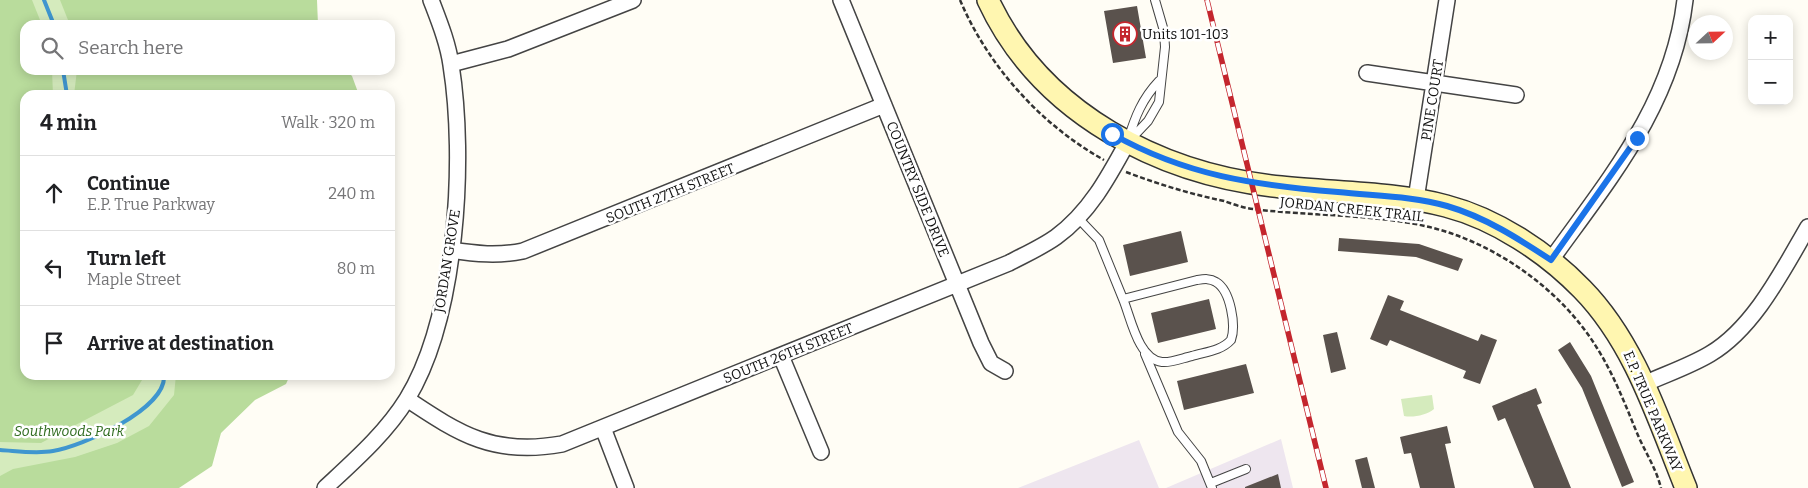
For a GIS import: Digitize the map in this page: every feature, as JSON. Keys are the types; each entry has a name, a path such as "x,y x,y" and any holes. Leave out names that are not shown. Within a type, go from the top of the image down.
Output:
{"main road":[{"name":"E.P. TRUE PARKWAY","path":"988,0 1012,42 1042,80 1065,101 1127,143 1167,161 1222,178 1278,187 1416,199 1448,206 1481,219 1512,235 1551,260 1584,290 1604,313 1620,338 1644,384 1686,488"}],"street":[{"name":"JORDAN GROVE","path":"325,488 365,452 407,399 438,323 451,250 458,163 451,64 431,0"},
{"path":"451,64 508,49 633,0"},
{"name":"COUNTRY SIDE DRIVE","path":"841,0 991,363 1005,371"},
{"name":"PINE COURT","path":"1416,199 1447,0"},
{"path":"1551,260 1637,138 1660,93 1673,57 1685,0"},
{"path":"1367,73 1516,95"},
{"name":"SOUTH 27TH STREET","path":"451,250 485,255 523,251 884,106"},
{"name":"SOUTH 26TH STREET","path":"407,399 444,424 481,442 535,449 562,444 1009,263 1056,237 1078,218 1103,187 1127,143"},
{"path":"1644,384 1711,353 1741,329 1780,276 1808,227"},
{"path":"781,356 821,452"},
{"path":"603,428 626,488"}],"lane":[{"path":"1127,143 1148,121 1158,102 1159,82 1165,47 1164,30 1155,0"},
{"path":"1127,143 1136,115 1147,94 1159,82"},
{"path":"1078,218 1099,240 1178,432 1202,461 1211,485 1246,469"},
{"path":"1123,299 1207,279 1217,282 1227,299 1233,334 1226,346 1164,362 1149,357 1142,348"}],"path":[{"path":"960,0 990,54 1023,96 1065,135 1105,161"},
{"name":"JORDAN CREEK TRAIL","path":"1123,171 1187,193 1250,208 1427,226 1491,251 1514,265 1553,296 1587,332 1610,370 1640,441 1656,469 1661,488"}],"shaded area":[{"path":"1281,439 1293,488 1166,488"},
{"path":"1139,440 1159,488 1018,488"}],"green space":[{"name":"Southwoods Park","path":"0,0 256,0 270,20 20,20 20,75 307,75 314,90 20,90 20,380 241,380 117,488 0,488"},
{"path":"0,0 32,0 40,20 20,20 20,75 52,75 53,90 20,90 20,380 142,380 133,395 41,443 0,442"},
{"path":"60,0 317,0 318,20 68,20"},
{"path":"76,75 351,75 357,90 75,90"},
{"path":"176,380 288,380 286,384 255,400 221,433 212,466 179,488 0,488 0,476 13,469 75,457 117,443 149,426 174,395"},
{"path":"1432,395 1434,409 1420,416 1404,416 1401,399"}],"building":[{"name":"Units 101-103","path":"1137,6 1146,58 1113,63 1104,11"},
{"path":"1181,231 1188,262 1130,276 1123,245"},
{"path":"1339,238 1419,244 1463,259 1458,271 1416,257 1338,251"},
{"path":"1388,295 1404,301 1400,310 1478,341 1481,334 1497,340 1480,384 1463,378 1466,371 1390,340 1387,346 1370,339"},
{"path":"1209,299 1216,329 1158,343 1151,313"},
{"path":"1337,332 1346,369 1331,373 1323,335"},
{"path":"1570,342 1591,376 1634,482 1622,487 1582,388 1558,350"},
{"path":"1246,364 1254,393 1184,410 1177,381"},
{"path":"1536,388 1542,403 1537,405 1571,488 1534,488 1505,418 1498,421 1492,406"},
{"path":"1447,426 1451,443 1445,444 1455,488 1420,488 1411,453 1404,454 1400,437"},
{"path":"1367,457 1375,488 1362,488 1355,460"},
{"path":"1278,474 1281,488 1245,488 1245,487"}],"waterway":[{"path":"44,0 52,20"},
{"path":"64,75 66,90"},
{"path":"0,450 47,452 83,442 138,413 152,401 161,388 163,380"}],"railway":[{"path":"1207,0 1326,488"}],"place":[{"name":"Units 101-103","path":"1125,34"}],"route":[{"path":"1112,134 1148,154 1185,168 1222,178 1278,187 1416,199 1448,206 1481,219 1512,235 1551,260 1637,138"}]}
